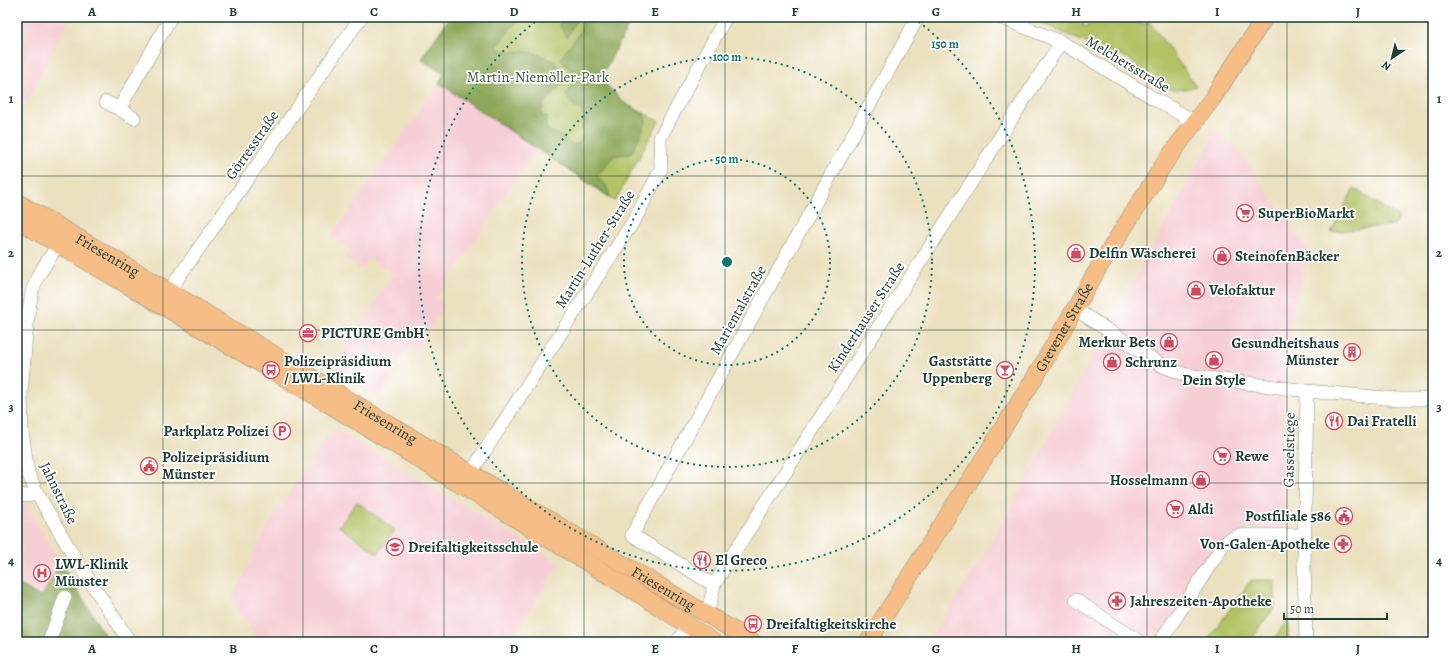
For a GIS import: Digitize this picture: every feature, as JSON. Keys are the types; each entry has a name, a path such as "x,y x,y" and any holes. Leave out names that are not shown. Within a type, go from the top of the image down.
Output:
{"main road":[{"name":"Grevener Straße","path":"868,642 932,543 1034,379 1099,267 1166,161 1212,99 1265,17"},
{"name":"Friesenring","path":"17,202 67,230 392,426 466,479 714,642"},
{"name":"Friesenring","path":"17,220 322,400 705,613 753,642"}],"street":[{"path":"119,109 171,17"},
{"name":"Görresstraße","path":"169,291 361,17"},
{"name":"Martin-Luther-Straße","path":"466,479 636,218 660,168 660,138 726,17"},
{"name":"Marientalstraße","path":"714,585 632,535 918,17"},
{"name":"Melchersstraße","path":"1000,17 1061,42 1194,122"},
{"name":"Kinderhauser Straße","path":"705,613 710,603 714,585 1061,42"},
{"path":"106,102 134,118"},
{"name":"Jahnstraße","path":"67,230 38,276 32,292 27,323 21,393 22,432 28,473 76,560 130,642"},
{"path":"1075,309 1163,366 1186,375 1307,391 1397,399 1433,399"},
{"name":"Gasselstiege","path":"1306,642 1304,613 1304,535 1307,391"},
{"path":"17,495 29,496 38,493"},
{"path":"1160,642 1216,554 1229,540 1246,534 1304,535"},
{"path":"49,642 65,597"},
{"path":"1076,600 1140,642"},
{"path":"677,642 689,625"}],"shaded area":[{"path":"17,17 71,17 27,102 17,96"},
{"path":"439,83 536,148 436,299 445,305 417,351 408,347 379,397 336,371 335,364 393,274 369,259 362,269 345,258 351,249 331,237"},
{"path":"1217,129 1246,160 1309,252 1295,302 1285,375 1284,529 1243,529 1154,642 928,642 987,550"},
{"name":"Dreifaltigkeitsschule","path":"335,429 560,563 509,642 260,642 231,601 265,531 314,454"},
{"name":"LWL-Klinik Münster","path":"17,502 25,503 110,642 17,642"}],"green space":[{"name":"Martin-Niemöller-Park","path":"450,17 633,17 600,79 626,104 659,121 615,201 439,83 444,74 421,59"},
{"name":"Martin-Niemöller-Park","path":"450,17 522,17 514,24 497,45 500,51 532,52 552,60 567,76 559,88 543,104 541,115 548,117 545,123 550,132 558,134 575,145 578,144 582,137 583,114 581,110 575,107 566,96 576,76 560,59 580,32 584,17 633,17 600,79 626,104 644,114 646,122 631,154 614,155 597,176 606,185 610,197 439,83 444,74 421,59"},
{"path":"560,17 578,17 567,37 560,26"},
{"path":"1042,17 1085,17 1083,25 1087,27 1092,18 1091,17 1130,17 1143,25 1149,21 1196,86 1179,90 1164,88 1157,85 1136,71 1139,66 1120,54 1116,59 1099,49 1037,21"},
{"path":"1354,188 1399,218 1394,225 1331,232"},
{"path":"357,502 395,530 378,554 339,526"},
{"name":"LWL-Klinik Münster","path":"61,563 109,642 17,642 17,583 41,597"},
{"path":"1251,580 1275,580 1275,606 1250,642 1207,641"},
{"path":"1288,619 1289,642 1272,642"}],"place":[{"name":"SuperBioMarkt","path":"1245,213"},
{"name":"Delfin Wäscherei","path":"1076,253"},
{"name":"SteinofenBäcker","path":"1222,256"},
{"name":"Velofaktur","path":"1196,290"},
{"name":"PICTURE GmbH","path":"308,333"},
{"name":"Merkur Bets","path":"1169,342"},
{"name":"Gesundheitshaus Münster","path":"1352,352"},
{"name":"Dein Style","path":"1214,360"},
{"name":"Schrunz","path":"1112,362"},
{"name":"Polizeipräsidium / LWL-Klinik","path":"271,370"},
{"name":"Gaststätte Uppenberg","path":"1005,370"},
{"name":"Dai Fratelli","path":"1334,421"},
{"name":"Parkplatz Polizei","path":"282,431"},
{"name":"Rewe","path":"1222,456"},
{"name":"Polizeipräsidium Münster","path":"149,466"},
{"name":"Hosselmann","path":"1201,480"},
{"name":"Aldi","path":"1175,509"},
{"name":"Postfiliale 586","path":"1344,516"},
{"name":"Von-Galen-Apotheke","path":"1343,544"},
{"name":"Dreifaltigkeitsschule","path":"395,547"},
{"name":"El Greco","path":"702,560"},
{"name":"LWL-Klinik Münster","path":"42,573"},
{"name":"Jahreszeiten-Apotheke","path":"1117,601"},
{"name":"Dreifaltigkeitskirche","path":"753,624"}]}
